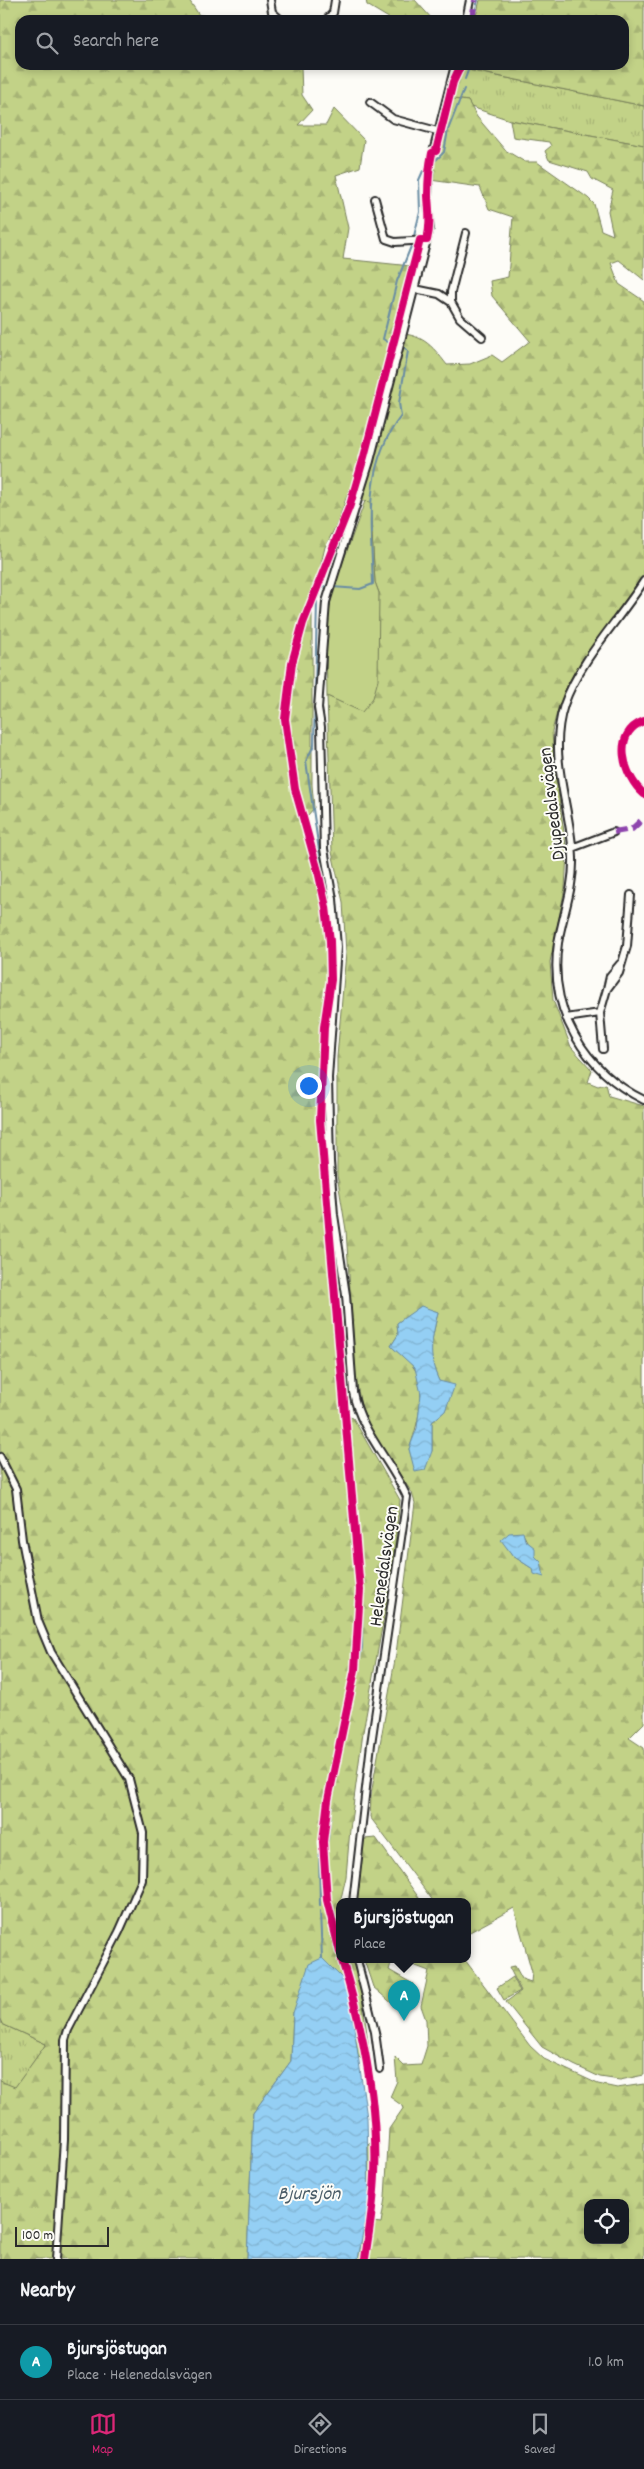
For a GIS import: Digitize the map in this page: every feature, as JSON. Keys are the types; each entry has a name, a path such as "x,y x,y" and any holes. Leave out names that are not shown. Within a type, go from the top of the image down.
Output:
{"street":[{"path":"270,0 272,12 275,15"},
{"path":"331,15 335,0"},
{"path":"467,15 470,0"},
{"name":"Helenedalsvägen","path":"353,1898 371,1744 407,1497 392,1467 363,1423 356,1406 346,1296 334,1215 328,1078 337,947 333,899 324,849 318,708 323,621 330,587 370,460 430,228 429,172 437,131 454,70"},
{"path":"370,102 394,120 437,131"},
{"path":"375,199 386,239 395,242 426,240"},
{"path":"451,302 451,292 466,233"},
{"path":"415,289 439,294 451,302 460,318 482,337"},
{"name":"Djupedalsvägen","path":"644,581 576,679 560,721 557,736 558,764 572,848 570,892 558,943 556,972 566,1018 580,1047 600,1071 617,1086 644,1100"},
{"path":"572,848 614,832"},
{"path":"603,1049 600,1013 610,976 620,964 627,946 631,895"},
{"path":"566,1018 600,1013"},
{"path":"0,1457 16,1489 22,1540 38,1621 51,1652 129,1779 143,1834 142,1880 119,1932 68,2030 65,2040 64,2140 56,2259"},
{"path":"358,1963 375,2032 380,2069"}],"green space":[{"path":"0,0 189,0 199,15 15,15 15,70 301,70 302,95 312,110 298,125 326,125 334,109 364,140 360,167 336,175 348,228 343,259 411,266 394,333 412,335 419,338 431,346 447,365 470,364 492,355 502,362 530,341 492,296 490,281 508,277 513,217 489,209 480,187 430,180 453,99 468,101 477,117 505,150 525,162 537,162 588,198 594,204 601,230 613,235 608,211 613,190 592,179 588,172 549,160 545,151 551,146 549,142 513,137 510,120 644,145 644,280 619,260 611,263 619,284 644,301 644,574 574,673 559,705 552,731 554,764 567,853 565,888 550,962 553,1000 571,1047 592,1070 588,1082 598,1086 606,1084 609,1096 644,1106 644,1723 629,1738 644,1748 644,2075 620,2080 600,2077 542,2047 506,2002 521,1991 509,1967 515,1966 522,1979 531,1982 532,1972 514,1908 471,1931 471,1898 431,1898 370,1817 371,1795 396,1654 415,1503 412,1493 371,1430 362,1412 356,1379 346,1230 337,1175 337,1057 346,953 343,902 332,852 327,696 362,711 379,593 375,582 370,503 348,496 349,490 337,524 325,547 320,568 305,607 312,611 312,785 314,808 301,823 325,908 329,942 330,980 322,1026 318,1082 319,1123 325,1234 332,1285 341,1414 353,1418 400,1500 392,1572 363,1732 350,1829 346,1877 341,1898 336,1898 336,1963 354,1963 360,1983 372,2070 358,2056 348,1984 293,2012 291,2061 253,2113 247,2259 0,2259 0,2081 15,2087 46,2044 2,2024 0,2019","holes":["421,1307 438,1312 431,1344 432,1365 439,1381 445,1411 432,1422 432,1451 416,1472 409,1449 420,1408 420,1386 418,1376 412,1365 391,1346 398,1335 397,1323","522,1532 535,1556 533,1569 513,1556 506,1546"]},
{"path":"366,0 415,0 428,15 384,15 367,5"},
{"path":"480,0 644,0 644,106 468,70 629,70 629,15 476,15"},
{"path":"463,70 468,70 644,106 644,145 510,120 471,107 468,101 453,99"},
{"path":"365,501 370,502 375,582 379,593 378,680 373,698 362,712 327,696 326,636 332,592"},
{"path":"376,1838 419,1898 357,1898 364,1839"},
{"path":"365,1963 391,1963 389,1970 413,1984 415,2000 395,2006 373,1987"},
{"path":"408,1963 467,1963 530,2046 544,2059 598,2084 617,2088 644,2084 644,2259 368,2259 372,2222 381,2223 385,2198 389,2129 404,2107 390,2097 397,2081 395,2057 404,2066 421,2065 427,2046 426,2020 421,2006 429,1971"},
{"path":"513,1977 520,1991 504,2000 497,1988"},
{"path":"0,2019 2,2024 46,2044 15,2088 0,2081"},
{"path":"374,2139 372,2184 363,2259 358,2259 369,2199 368,2145"}],"water":[{"path":"421,1306 438,1312 432,1347 435,1372 439,1381 455,1385 445,1411 432,1422 432,1451 425,1470 415,1472 409,1449 417,1428 421,1394 415,1368 391,1346 398,1335 397,1323"},
{"path":"523,1532 525,1540 535,1548 535,1556 541,1562 544,1577 534,1574 533,1569 513,1556 501,1540 509,1533"},
{"name":"Bjursjön","path":"322,1958 348,1984 367,2118 369,2199 358,2259 247,2259 253,2113 291,2061 293,2013 309,1964"}],"waterway":[{"path":"474,15 478,0"},
{"path":"465,79 468,70"},
{"path":"435,161 444,152 448,130 464,89"},
{"path":"414,236 420,212 419,180 423,171"},
{"path":"391,344 383,339 397,281 412,244"},
{"path":"332,587 360,589 373,584 371,518 374,476 380,455 389,435 401,416 399,403 408,351 405,348"},
{"path":"328,587 323,586 317,599 314,745 306,761 322,871 332,919"},
{"path":"333,936 333,959"},
{"path":"328,1841 333,1793 362,1648 363,1588 324,1126 324,1077 330,1001"},
{"path":"319,1854 320,1906"},
{"path":"320,1911 322,1958"}],"marked path":[{"path":"473,15 475,0"},
{"path":"614,832 632,829 644,818"}],"cycle path":[{"path":"336,1936 327,1900 323,1842 328,1800 355,1670 360,1590 320,1120 324,1027 331,980 330,941 326,907 318,871 295,789 285,719 292,663 303,623 350,505 420,240 427,240 431,158 432,153 436,151 453,82 459,70"},
{"path":"644,721 634,727 627,735 624,745 626,766 630,777 644,794"},
{"path":"343,1963 368,2066 374,2121 374,2186 365,2259"}],"place":[{"name":"Bjursjöstugan","path":"404,2021"}]}
